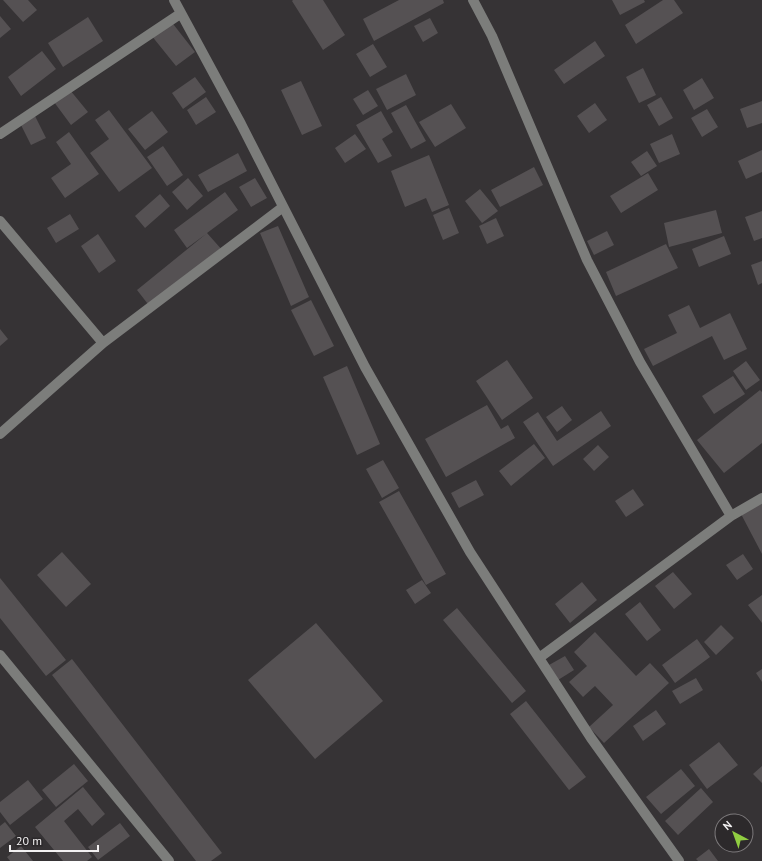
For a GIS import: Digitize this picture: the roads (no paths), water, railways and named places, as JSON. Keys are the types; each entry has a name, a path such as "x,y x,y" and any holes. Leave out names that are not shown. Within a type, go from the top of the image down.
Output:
{"street":[{"path":"174,0 180,14 241,124 369,374 470,552 591,738 678,861"},
{"path":"473,0 492,36 587,260 640,362 731,516"},
{"path":"0,134 180,14"},
{"path":"0,434 102,344 283,207"},
{"path":"0,221 102,344"},
{"path":"539,658 731,516 762,498"},
{"path":"0,655 168,861"}]}
